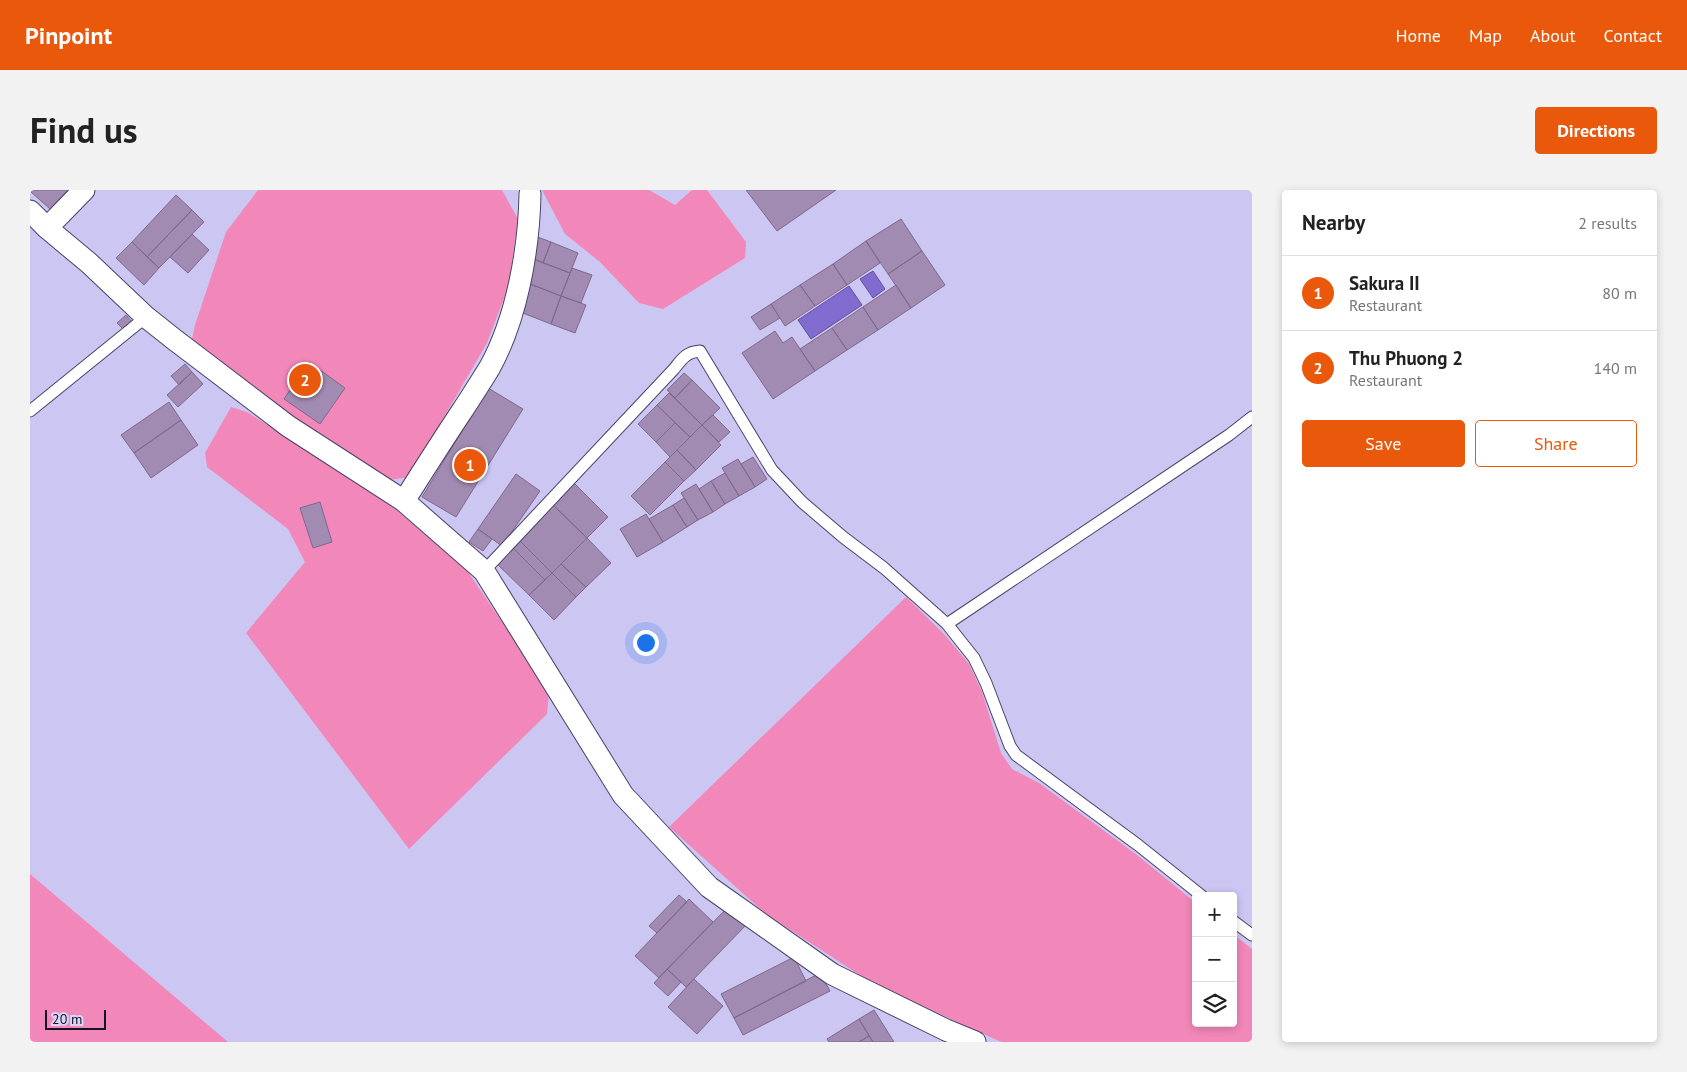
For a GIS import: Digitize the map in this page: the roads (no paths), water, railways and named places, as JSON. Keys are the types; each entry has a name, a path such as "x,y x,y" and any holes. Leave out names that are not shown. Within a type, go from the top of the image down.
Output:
{"street":[{"path":"84,190 36,222 89,263 146,317 288,426 404,501 484,571 623,795 709,887 832,974 946,1030 975,1042"},
{"path":"404,501 491,366 507,328 520,288 530,218 530,194"}],"lane":[{"path":"30,411 146,317"},
{"path":"484,571 674,370 685,355 692,351 700,351 772,470 802,502 843,537 884,568 948,624 974,658 986,683 1010,746 1016,755 1138,845 1197,892"},
{"path":"948,624 1229,435 1252,417"},
{"path":"1237,923 1252,935"}],"place":[{"name":"Thu Phuong 2","path":"305,380"},
{"name":"Sakura II","path":"470,465"}]}
